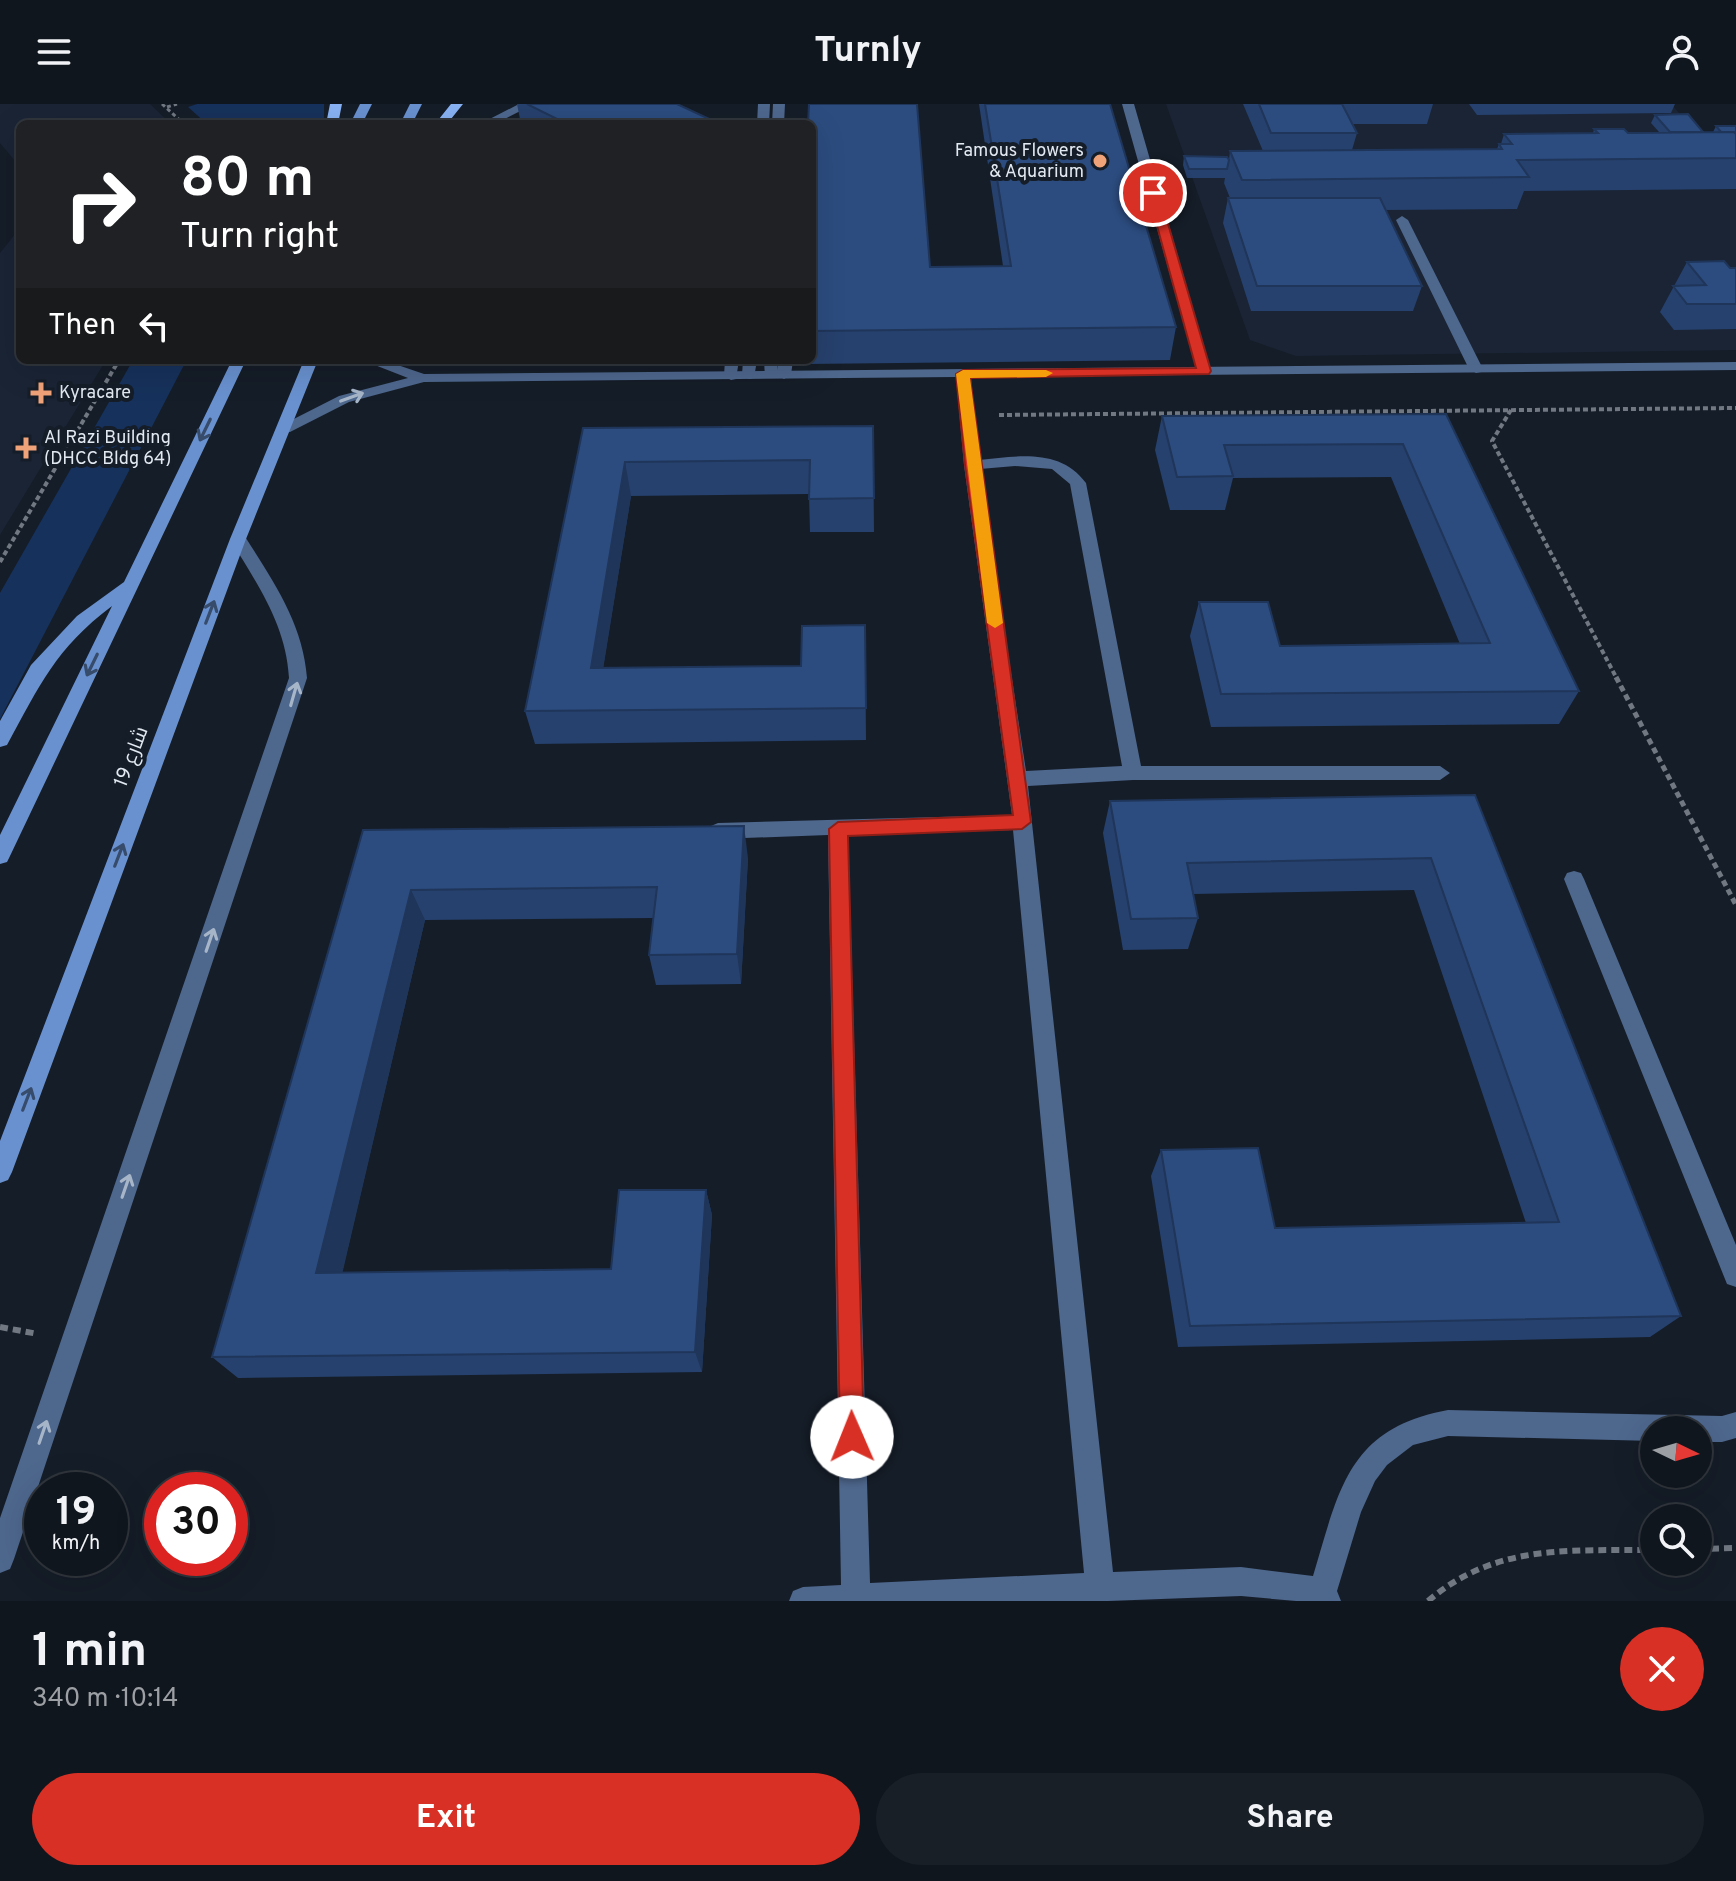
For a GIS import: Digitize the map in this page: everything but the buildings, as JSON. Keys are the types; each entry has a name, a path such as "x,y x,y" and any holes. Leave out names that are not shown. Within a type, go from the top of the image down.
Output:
{"main road":[{"path":"444,120 457,104"},
{"path":"0,856 237,364"},
{"name":"شارع 19","path":"0,1172 238,539 309,364"},
{"path":"0,740 24,688 41,663 87,614 132,584"}],"street":[{"path":"494,120 528,104"},
{"path":"1128,104 1204,371"},
{"path":"1402,220 1476,369"},
{"path":"381,364 424,378"},
{"path":"285,429 344,399 424,378 732,368 963,374 1736,366"},
{"path":"963,374 972,465 1018,779 1100,1587"},
{"path":"972,465 1051,462 1073,474 1078,483 1133,773"},
{"path":"0,1559 298,678 298,653 292,630 238,539"},
{"path":"1018,779 1133,773 1440,773"},
{"path":"700,831 1022,822"},
{"path":"838,829 856,1597"},
{"path":"1574,879 1736,1275"},
{"path":"803,1601 1258,1582 1294,1584 1324,1597 1367,1469 1388,1444 1415,1429 1448,1423 1722,1429 1736,1425"}],"path":[{"path":"164,106 177,104"},
{"path":"164,106 180,120"},
{"path":"0,562 117,364"},
{"path":"966,415 1736,408"},
{"path":"1512,409 1492,441 1736,905"},
{"path":"1712,1549 1736,1548"},
{"path":"1428,1601 1437,1591 1477,1566 1522,1553 1640,1550"}],"shaded area":[{"path":"0,104 150,104 167,120 16,120 16,162 0,143"},
{"path":"197,104 324,104 324,120 203,120 188,107"},
{"path":"1166,104 1671,104 1736,176 1736,350 1296,356 1250,340"},
{"name":"Al Razi Building (DHCC Bldg 64)","path":"16,233 16,364 104,364 0,535 0,253"},
{"path":"131,364 186,364 0,719 0,593"}],"slow traffic":[{"path":"995,623 972,465 963,374 1046,373"}],"place":[{"name":"Famous Flowers & Aquarium","path":"1100,161"},
{"name":"Kyracare","path":"41,393"},
{"name":"Al Razi Building (DHCC Bldg 64)","path":"26,448"}],"route":[{"path":"852,1437 838,829 1022,822 972,465 963,374 1204,371 1153,193"}]}
